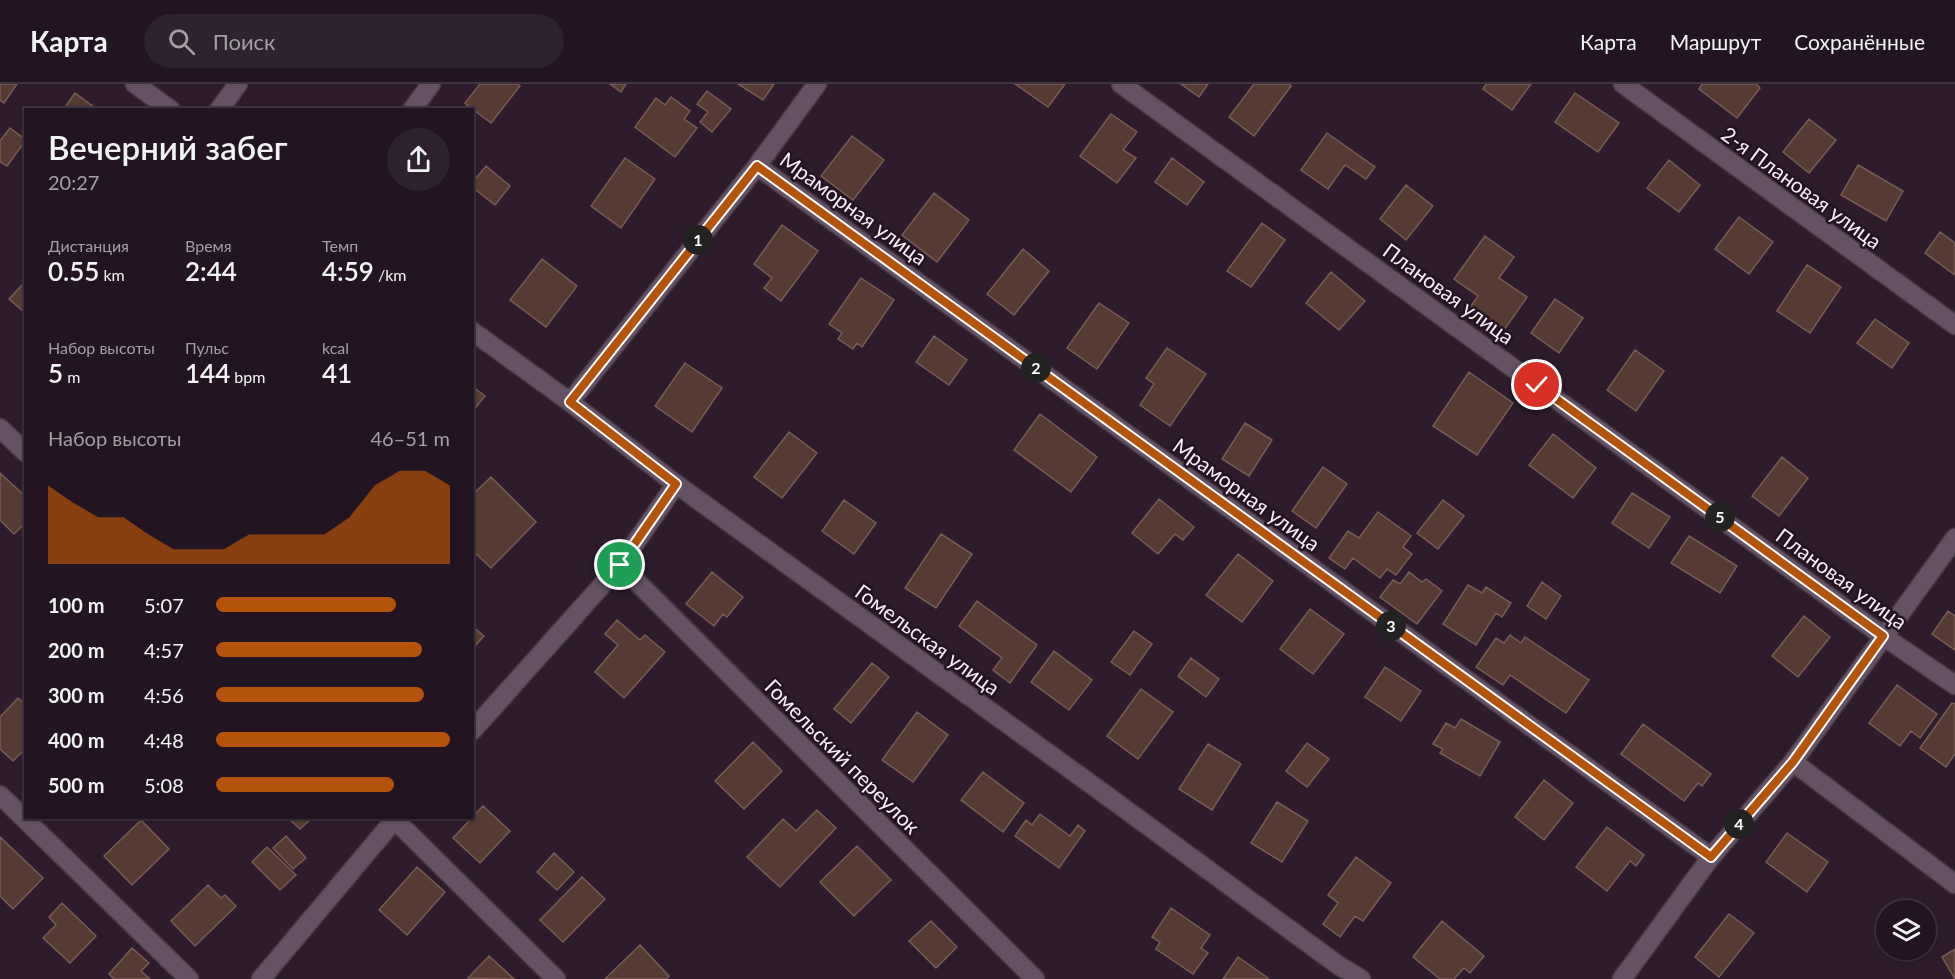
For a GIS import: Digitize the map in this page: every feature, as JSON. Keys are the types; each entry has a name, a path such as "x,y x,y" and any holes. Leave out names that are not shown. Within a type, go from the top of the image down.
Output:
{"street":[{"path":"135,84 168,108"},
{"path":"220,108 238,84"},
{"path":"413,108 431,84"},
{"path":"570,402 757,166 817,84"},
{"name":"Плановая улица","path":"1121,84 1883,636 1955,685"},
{"name":"2-я Плановая улица","path":"1623,84 1955,326"},
{"name":"Мраморная улица","path":"757,166 1711,857"},
{"name":"Гомельская улица","path":"474,333 570,402 676,484 1099,789 1338,965 1361,979"},
{"path":"0,428 24,451"},
{"path":"474,729 620,565 676,484"},
{"path":"1622,979 1711,857 1793,762 1955,538"},
{"name":"Гомельский переулок","path":"620,565 1035,979"},
{"path":"1793,762 1955,884"},
{"path":"0,795 24,818"},
{"path":"25,819 189,979"},
{"path":"261,979 393,819"},
{"path":"395,819 556,979"}],"building":[{"path":"0,84 17,84 4,103 0,100"},
{"path":"480,84 517,84 520,86 491,123 465,103"},
{"path":"610,84 626,84 621,92"},
{"path":"738,84 774,84 763,100"},
{"path":"1015,84 1065,84 1048,107"},
{"path":"1181,84 1208,84 1199,97"},
{"path":"1254,84 1289,84 1291,86 1254,136 1229,117"},
{"path":"1486,84 1531,84 1512,110 1483,89"},
{"path":"1702,84 1756,84 1760,88 1737,118 1699,89"},
{"path":"707,91 731,109 712,132 700,122 708,112 697,104"},
{"path":"75,93 95,108 64,108"},
{"path":"1575,93 1619,123 1598,152 1555,122"},
{"path":"671,97 690,111 684,119 697,128 675,157 635,127 656,98 665,105"},
{"path":"1111,114 1137,132 1123,150 1136,158 1117,183 1080,156"},
{"path":"1809,119 1836,140 1809,173 1783,152"},
{"path":"10,128 24,138 24,143 7,166 0,162 0,141"},
{"path":"1327,133 1375,167 1366,179 1345,165 1328,189 1301,170"},
{"path":"852,136 884,160 853,200 821,176"},
{"path":"625,158 655,179 621,228 591,206"},
{"path":"1172,158 1204,182 1187,205 1155,182"},
{"path":"1669,160 1700,185 1679,212 1647,188"},
{"path":"1858,165 1903,191 1886,221 1841,195"},
{"path":"486,166 510,186 495,205 474,189 474,181"},
{"path":"1406,185 1433,206 1406,240 1380,219"},
{"path":"934,193 969,220 937,262 902,235"},
{"path":"1739,217 1773,242 1749,274 1715,249"},
{"path":"1262,223 1285,240 1251,287 1227,271"},
{"path":"782,225 818,251 781,301 764,288 772,278 754,264"},
{"path":"1940,232 1955,243 1955,275 1925,253"},
{"path":"1485,236 1514,257 1499,278 1527,297 1502,333 1469,309 1478,296 1454,279"},
{"path":"1023,249 1049,271 1014,315 987,294"},
{"path":"542,259 577,286 546,327 510,300"},
{"path":"1807,265 1841,287 1810,333 1777,311"},
{"path":"1331,272 1365,301 1339,330 1306,303"},
{"path":"861,278 894,300 862,347 857,343 853,349 838,339 842,333 829,324"},
{"path":"24,283 24,312 9,299"},
{"path":"1555,299 1583,318 1559,353 1531,333"},
{"path":"1099,303 1129,323 1097,369 1067,348"},
{"path":"1875,319 1909,343 1892,368 1857,343"},
{"path":"934,336 967,360 949,385 916,362"},
{"path":"1167,348 1206,374 1170,426 1140,405 1154,384 1146,378"},
{"path":"1635,350 1664,371 1636,411 1607,390"},
{"path":"685,363 722,388 692,432 655,406"},
{"path":"1469,372 1513,403 1477,455 1433,426"},
{"path":"474,388 485,396 474,410"},
{"path":"1040,414 1097,457 1071,492 1014,450"},
{"path":"1245,423 1272,440 1249,476 1222,459"},
{"path":"789,432 817,453 782,498 754,477"},
{"path":"1553,434 1596,468 1573,498 1529,465"},
{"path":"1782,457 1808,478 1779,516 1752,496"},
{"path":"1323,467 1347,484 1316,528 1292,511"},
{"path":"0,473 24,495 24,524 14,534 0,520"},
{"path":"491,477 536,522 491,568 474,552 474,493"},
{"path":"1632,493 1670,517 1649,548 1612,523"},
{"path":"1159,499 1194,527 1183,540 1175,534 1158,554 1132,533"},
{"path":"844,500 876,523 854,554 822,531"},
{"path":"1443,500 1464,516 1438,549 1417,533"},
{"path":"1378,512 1411,536 1403,547 1412,554 1396,575 1387,569 1380,578 1353,558 1345,569 1329,558 1348,531 1359,538"},
{"path":"941,534 972,554 936,608 905,588"},
{"path":"1689,536 1737,566 1720,593 1671,563"},
{"path":"1238,554 1273,581 1242,622 1206,595"},
{"path":"712,572 743,597 727,617 723,614 714,626 686,604"},
{"path":"1409,572 1422,582 1426,579 1442,591 1417,624 1380,597 1393,580 1400,584"},
{"path":"1542,582 1561,596 1546,619 1527,606"},
{"path":"1468,585 1482,593 1486,587 1511,603 1502,617 1496,613 1476,645 1443,624"},
{"path":"977,601 1037,645 1010,683 993,670 1002,658 959,626"},
{"path":"1310,609 1344,634 1313,674 1280,649"},
{"path":"1948,611 1955,616 1955,650 1932,634"},
{"path":"1804,616 1830,637 1798,677 1772,656"},
{"path":"617,620 640,640 645,635 665,652 624,698 595,672 618,645 605,634"},
{"path":"474,628 484,636 474,647"},
{"path":"1134,631 1152,644 1130,675 1111,662"},
{"path":"1510,635 1521,643 1525,637 1589,680 1566,713 1510,675 1503,685 1476,667 1496,638 1504,643"},
{"path":"1054,651 1092,680 1069,710 1031,682"},
{"path":"1191,658 1219,679 1206,697 1178,676"},
{"path":"872,663 889,677 851,723 834,709"},
{"path":"1385,667 1421,691 1401,721 1365,697"},
{"path":"1897,685 1937,714 1920,738 1911,731 1900,746 1869,723"},
{"path":"1141,689 1173,712 1138,759 1107,736"},
{"path":"18,698 24,703 24,750 13,761 0,749 0,717"},
{"path":"1952,703 1955,704 1955,754 1946,767 1920,748"},
{"path":"917,712 948,735 913,782 882,760"},
{"path":"1461,719 1500,742 1480,776 1440,753 1443,749 1433,744 1446,723 1455,728"},
{"path":"1643,724 1711,774 1702,786 1698,783 1684,801 1621,754"},
{"path":"753,742 782,771 744,809 715,781"},
{"path":"1307,743 1329,759 1307,787 1286,771"},
{"path":"1208,744 1241,764 1212,810 1179,789"},
{"path":"983,772 1024,803 1003,832 961,800"},
{"path":"1544,780 1573,803 1544,840 1515,817"},
{"path":"1277,802 1308,821 1282,862 1251,843"},
{"path":"483,806 510,831 480,863 453,838 471,819 474,819 474,816"},
{"path":"817,810 836,828 780,887 747,857 783,819 796,831"},
{"path":"1040,814 1070,836 1078,825 1085,831 1059,868 1015,836 1026,820 1032,825"},
{"path":"289,819 311,819 300,829"},
{"path":"141,820 169,849 132,885 104,856"},
{"path":"1607,827 1644,855 1636,866 1630,861 1607,891 1576,867"},
{"path":"1787,833 1828,862 1807,892 1766,862"},
{"path":"286,836 306,858 293,869 273,848"},
{"path":"0,837 43,878 13,909 0,896"},
{"path":"857,846 891,880 854,916 820,882"},
{"path":"267,847 296,875 280,890 252,862"},
{"path":"554,853 574,872 557,890 537,872"},
{"path":"1356,857 1391,883 1363,921 1355,916 1340,937 1323,924 1338,903 1328,895"},
{"path":"417,867 445,892 407,935 379,910"},
{"path":"582,877 605,899 563,942 540,920"},
{"path":"208,885 221,898 225,895 236,906 195,946 171,921"},
{"path":"62,903 96,936 70,963 43,938 56,925 49,917"},
{"path":"1171,908 1210,935 1201,948 1208,953 1193,974 1156,949 1160,942 1152,937"},
{"path":"1729,914 1754,933 1719,977 1695,957"},
{"path":"931,921 957,947 936,968 909,941"},
{"path":"1442,921 1484,956 1470,973 1464,968 1454,979 1440,979 1413,957"},
{"path":"640,945 669,976 666,979 605,979"},
{"path":"132,948 149,963 141,971 150,979 114,979 109,974"},
{"path":"1955,949 1955,979 1942,957"},
{"path":"489,956 514,979 468,978"},
{"path":"1238,957 1268,978 1223,979"}],"route":[{"path":"620,565 676,484 570,402 757,166 1711,857 1793,762 1883,636 1537,385"}]}
